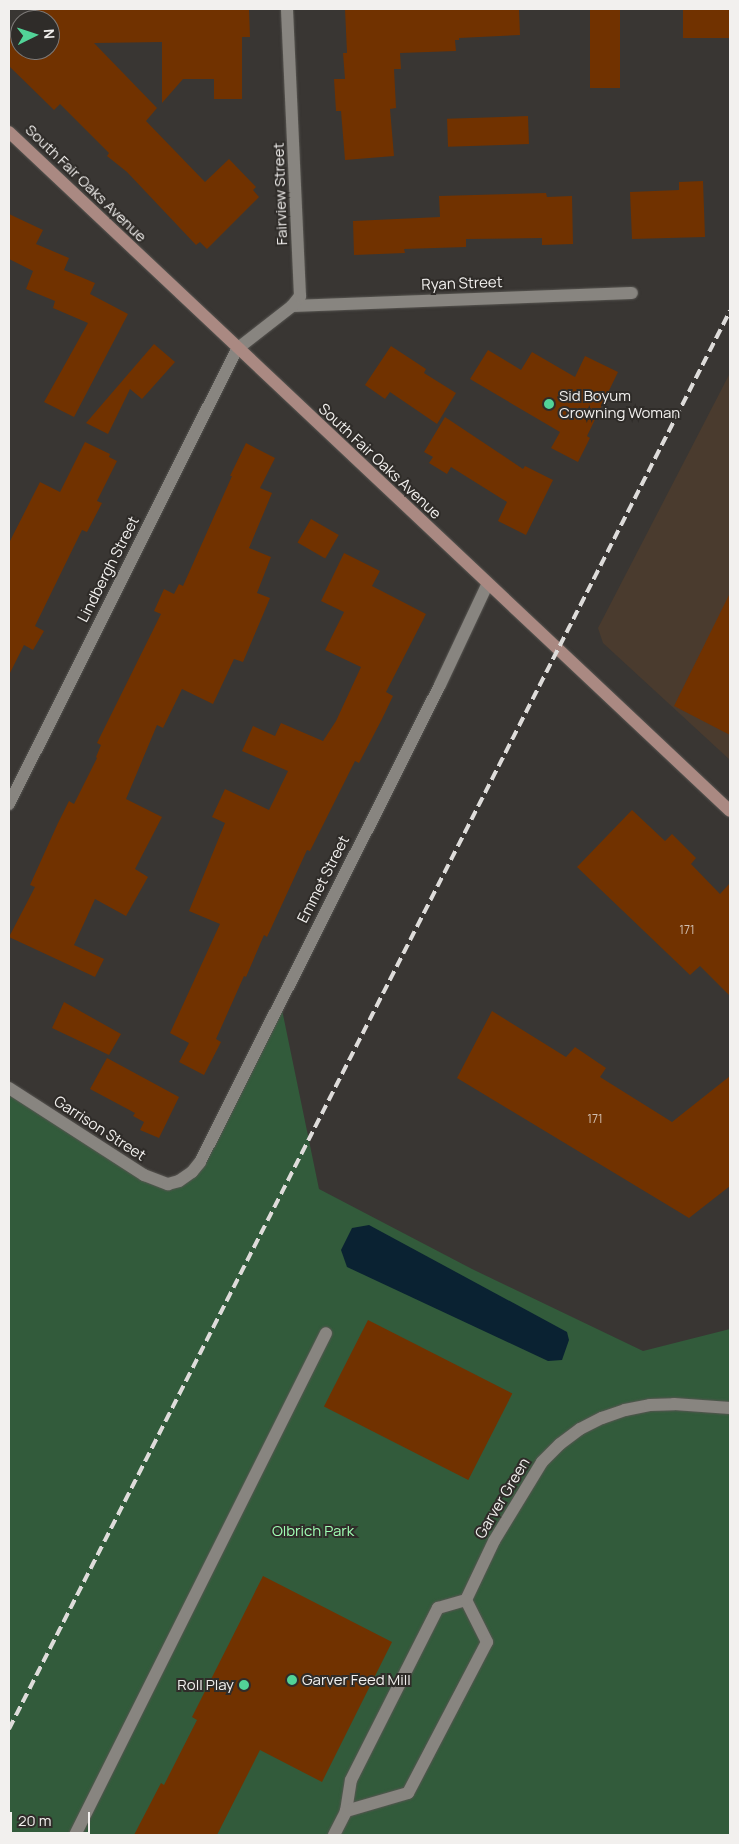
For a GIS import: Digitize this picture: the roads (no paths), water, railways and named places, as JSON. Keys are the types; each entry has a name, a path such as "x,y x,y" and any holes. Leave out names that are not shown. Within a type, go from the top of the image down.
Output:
{"street":[{"name":"Fairview Street","path":"287,9 300,280 300,296 292,306"},
{"name":"South Fair Oaks Avenue","path":"9,132 237,349 488,585 632,717 730,811"},
{"name":"Ryan Street","path":"292,306 632,293"},
{"path":"237,349 292,306"},
{"name":"Lindbergh Street","path":"9,804 237,349"},
{"name":"Emmet Street","path":"179,1181 192,1172 200,1162 440,685 488,585"},
{"name":"Garrison Street","path":"9,1088 144,1176 168,1184 179,1181"},
{"path":"75,1835 326,1333"},
{"name":"Garver Green","path":"466,1600 494,1541 542,1462 560,1444 602,1418 625,1410 650,1405 674,1404 730,1408"},
{"path":"334,1835 346,1811 351,1780 438,1608 466,1600 486,1642 408,1793 346,1811"}],"water":[{"path":"369,1225 567,1332 569,1340 562,1360 548,1361 347,1267 341,1250 352,1228"}],"railway":[{"path":"9,1729 730,311"}],"place":[{"name":"Sid Boyum Crowning Woman","path":"549,404"},
{"name":"Garver Feed Mill","path":"292,1680"},
{"name":"Roll Play","path":"244,1685"}],"park label":[{"name":"Olbrich Park","path":"313,1531"}]}
